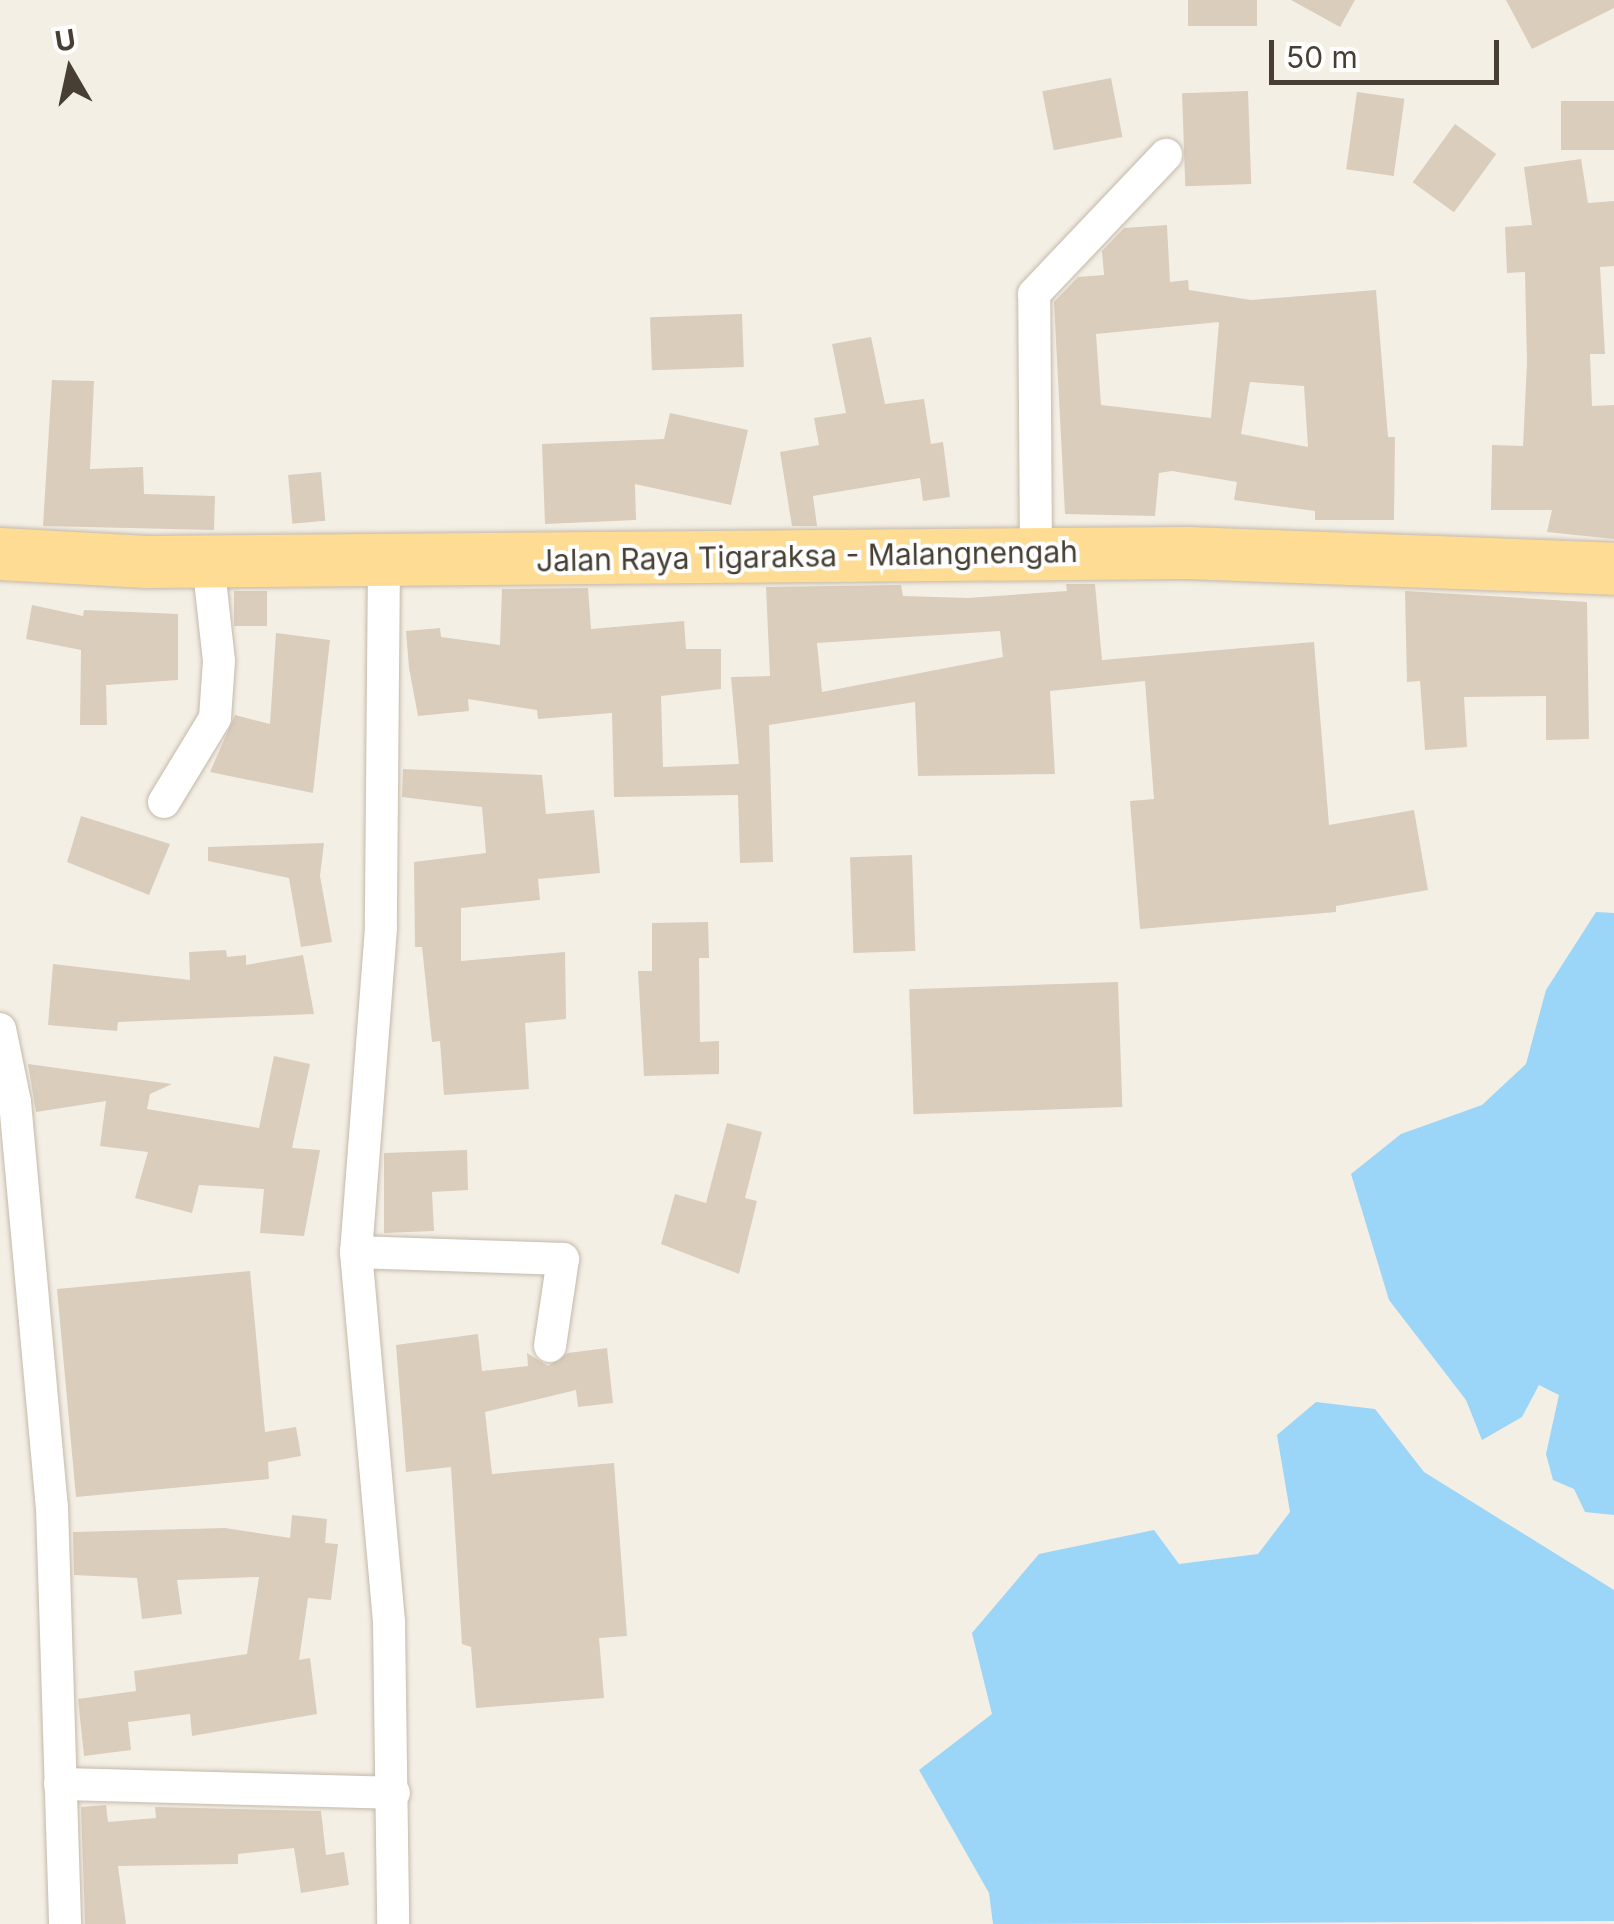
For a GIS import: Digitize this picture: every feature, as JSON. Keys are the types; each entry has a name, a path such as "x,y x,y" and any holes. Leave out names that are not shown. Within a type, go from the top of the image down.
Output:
{"main road":[{"name":"Jalan Raya Tigaraksa - Malangnengah","path":"0,554 384,562 1036,552 1614,569"}],"street":[{"path":"1036,552 1034,294 1166,155"},
{"path":"164,802 215,718 219,662 208,561"},
{"path":"384,562 382,910 356,1252 389,1622 393,1924"},
{"path":"0,1029 14,1102 52,1507 65,1924"},
{"path":"356,1252 562,1260 550,1346"},
{"path":"60,1784 394,1793"}],"water":[{"path":"1596,912 1614,913 1614,1515 1585,1512 1574,1489 1553,1480 1546,1454 1559,1395 1539,1385 1522,1417 1482,1440 1466,1400 1389,1300 1351,1174 1401,1134 1482,1105 1526,1064 1546,990"},
{"path":"1316,1402 1375,1409 1424,1472 1614,1590 1614,1921 993,1924 989,1893 919,1770 992,1714 972,1633 1039,1554 1154,1530 1179,1564 1258,1554 1290,1512 1277,1435"}],"building":[{"path":"1188,0 1257,0 1257,26 1188,26"},
{"path":"1291,0 1355,0 1340,27"},
{"path":"1506,0 1614,0 1614,8 1532,49"},
{"path":"1111,78 1122,137 1054,150 1042,91"},
{"path":"1248,91 1251,184 1185,186 1182,93"},
{"path":"1357,92 1405,99 1394,176 1346,169"},
{"path":"1561,101 1614,101 1614,150 1561,150"},
{"path":"1455,124 1496,154 1454,212 1413,182"},
{"path":"1581,159 1588,203 1614,201 1614,266 1600,267 1605,354 1590,354 1592,406 1614,405 1614,539 1547,532 1552,510 1491,510 1492,445 1523,446 1527,363 1525,272 1507,273 1505,227 1532,225 1524,167"},
{"path":"1167,225 1170,282 1188,280 1189,290 1251,300 1376,290 1388,437 1395,437 1394,520 1315,520 1315,511 1234,500 1237,482 1172,471 1159,473 1155,516 1065,514 1054,302 1078,277 1104,275 1102,251 1124,228","holes":["1219,322 1211,418 1101,405 1096,334","1250,382 1304,386 1308,447 1241,434"]},
{"path":"742,314 744,367 652,370 650,317"},
{"path":"871,337 885,404 924,399 931,444 943,442 950,497 923,501 920,478 813,496 817,526 792,526 780,452 819,445 814,418 846,413 832,344"},
{"path":"52,380 94,381 90,469 143,467 144,494 215,496 214,530 43,526"},
{"path":"670,413 748,430 731,505 635,484 636,520 545,524 542,444 664,439"},
{"path":"321,472 325,521 292,524 288,475"},
{"path":"1066,584 1095,584 1102,660 1314,642 1329,825 1414,810 1428,890 1336,906 1336,912 1140,929 1130,801 1154,799 1145,681 1050,691 1055,774 918,776 915,702 769,725 773,862 740,863 738,795 614,797 612,713 538,719 537,710 468,699 469,711 418,716 409,668 406,631 440,628 441,637 500,645 502,589 588,588 591,629 684,621 686,649 721,649 721,689 661,696 663,767 739,764 731,677 770,676 766,587 901,585 903,596 968,598 1067,591","holes":["1000,631 1003,657 822,692 817,643"]},
{"path":"234,591 267,591 267,626 234,626"},
{"path":"1405,591 1587,602 1589,739 1546,740 1546,696 1464,697 1467,747 1425,750 1420,681 1407,682"},
{"path":"32,605 83,616 84,610 178,614 178,680 106,685 107,725 80,725 81,650 26,639"},
{"path":"276,633 330,640 313,793 210,772 235,715 270,724"},
{"path":"403,769 542,775 546,814 594,810 600,873 538,879 540,900 461,908 461,961 565,952 566,1019 525,1023 529,1089 444,1095 440,1041 432,1042 422,947 415,947 414,862 486,853 482,807 402,797"},
{"path":"81,816 170,844 149,895 67,862"},
{"path":"324,843 320,876 332,942 301,947 289,878 208,861 208,847"},
{"path":"912,855 915,951 853,953 850,857"},
{"path":"708,922 709,958 699,958 700,1042 719,1041 719,1074 644,1076 638,971 652,971 652,923"},
{"path":"226,950 227,957 246,955 246,965 303,955 314,1014 118,1022 117,1031 48,1025 53,964 190,980 189,952"},
{"path":"1118,982 1122,1107 913,1114 909,989"},
{"path":"274,1056 310,1064 292,1148 320,1150 304,1236 260,1233 264,1189 199,1185 192,1213 135,1198 148,1152 100,1146 106,1101 36,1112 28,1064 172,1084 150,1094 147,1109 259,1128"},
{"path":"727,1123 762,1132 745,1198 757,1201 739,1274 661,1244 675,1194 706,1203"},
{"path":"467,1150 468,1190 432,1192 434,1231 384,1233 384,1153"},
{"path":"250,1271 265,1432 296,1427 301,1456 268,1462 269,1479 76,1497 57,1289"},
{"path":"478,1334 482,1371 528,1366 527,1353 548,1366 568,1353 607,1348 613,1403 578,1407 576,1390 485,1412 492,1474 614,1463 627,1636 599,1638 604,1698 476,1708 471,1647 462,1644 451,1467 406,1472 396,1345"},
{"path":"292,1515 327,1519 325,1543 338,1544 331,1600 308,1598 299,1660 310,1658 317,1714 192,1736 190,1714 128,1722 131,1750 84,1756 78,1699 136,1691 134,1671 247,1654 259,1577 177,1580 182,1614 142,1619 137,1578 74,1575 73,1532 225,1528 290,1538"},
{"path":"106,1805 108,1822 156,1818 155,1807 321,1811 326,1855 344,1852 349,1885 301,1893 294,1848 238,1854 238,1864 118,1866 126,1924 85,1924 81,1807"}]}
